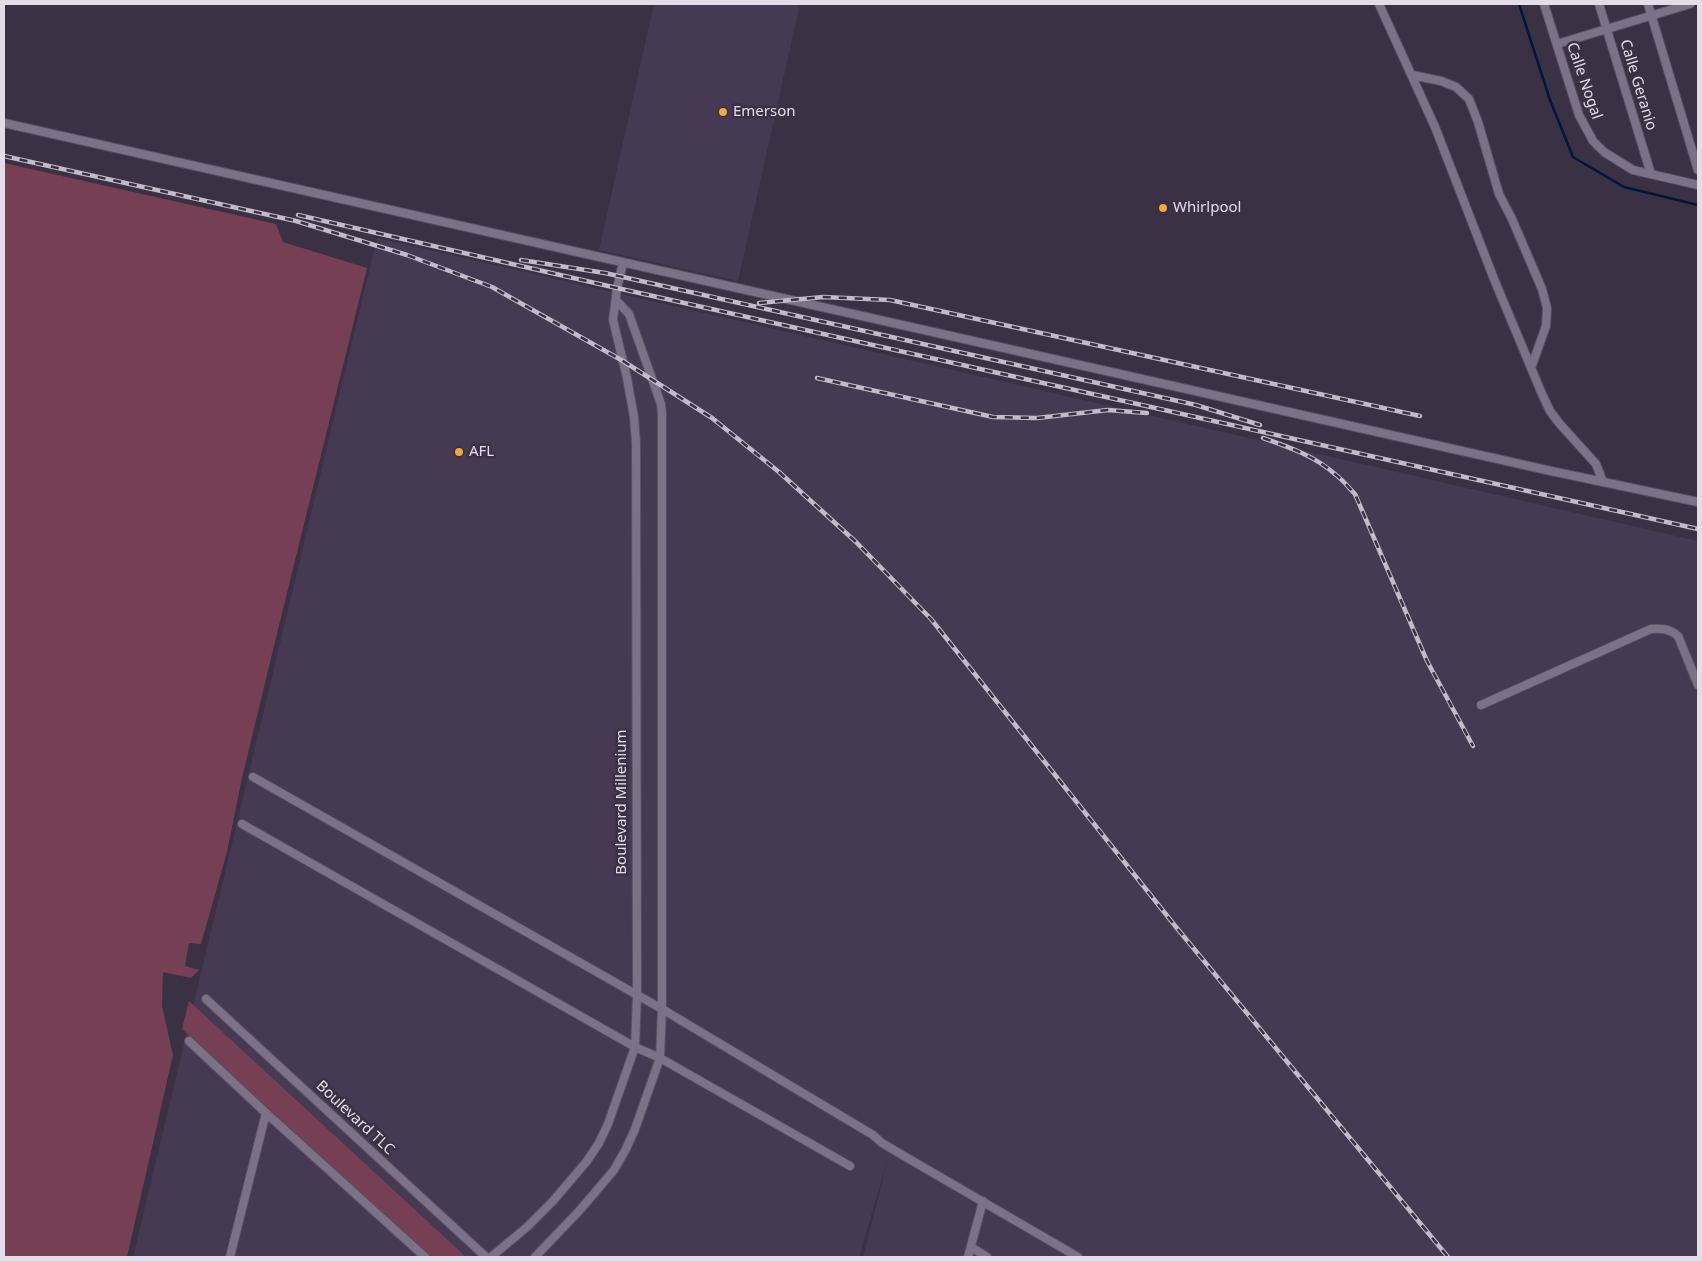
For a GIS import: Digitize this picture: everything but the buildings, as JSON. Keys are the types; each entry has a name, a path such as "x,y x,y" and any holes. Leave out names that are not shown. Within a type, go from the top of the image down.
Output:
{"street":[{"path":"1379,4 1436,127 1494,279 1550,411 1559,424 1591,457 1603,482"},
{"name":"Calle Nogal","path":"1544,4 1579,115 1593,141 1614,160 1633,170 1698,186"},
{"name":"Calle Geranio","path":"1599,4 1651,174"},
{"path":"1648,4 1698,170"},
{"path":"1557,44 1690,4"},
{"path":"1412,75 1441,81 1456,87 1469,99 1478,122 1499,194 1512,219 1542,289 1548,308 1546,326 1531,368"},
{"path":"4,123 1698,502"},
{"name":"Boulevard Millenium","path":"491,1257 527,1227 588,1161 608,1124 635,1047 637,995 636,443 634,416 613,315 623,263"},
{"path":"535,1257 580,1210 614,1170 635,1130 660,1058 662,1009 662,408 629,314 616,300"},
{"path":"1481,704 1652,629 1663,628 1672,631 1678,636 1698,685"},
{"path":"252,777 662,1009 873,1134 882,1143 1078,1257"},
{"path":"242,824 635,1047 660,1058 850,1166"},
{"name":"Boulevard TLC","path":"206,999 486,1257"},
{"path":"189,1040 266,1113 425,1257"},
{"path":"230,1257 266,1113"},
{"path":"968,1257 982,1201"},
{"path":"970,1247 987,1257"}],"shaded area":[{"path":"654,4 800,4 738,281 599,250"},
{"path":"4,163 276,224 283,242 367,268 242,778 227,852 201,944 189,943 185,966 199,970 191,978 163,972 162,1006 173,1055 127,1257 4,1257"},
{"path":"377,238 1698,541 1698,1257 863,1257 888,1159 859,1257 133,1257"},
{"path":"189,1001 466,1257 430,1257 182,1029"}],"waterway":[{"path":"1519,4 1550,100 1573,157 1624,187 1698,205"}],"railway":[{"path":"4,156 296,221 407,255 492,287 623,361 712,418 779,472 856,542 931,619 1176,927 1448,1257"},
{"path":"298,215 1698,529"},
{"path":"521,260 605,273 1196,405 1260,425"},
{"path":"759,303 823,297 890,300 1420,416"},
{"path":"817,378 993,417 1037,418 1108,410 1147,413"},
{"path":"1263,438 1311,457 1339,477 1355,494 1427,661 1473,746"}],"place":[{"name":"Emerson","path":"723,112"},
{"name":"Whirlpool","path":"1163,208"},
{"name":"AFL","path":"459,452"}]}
